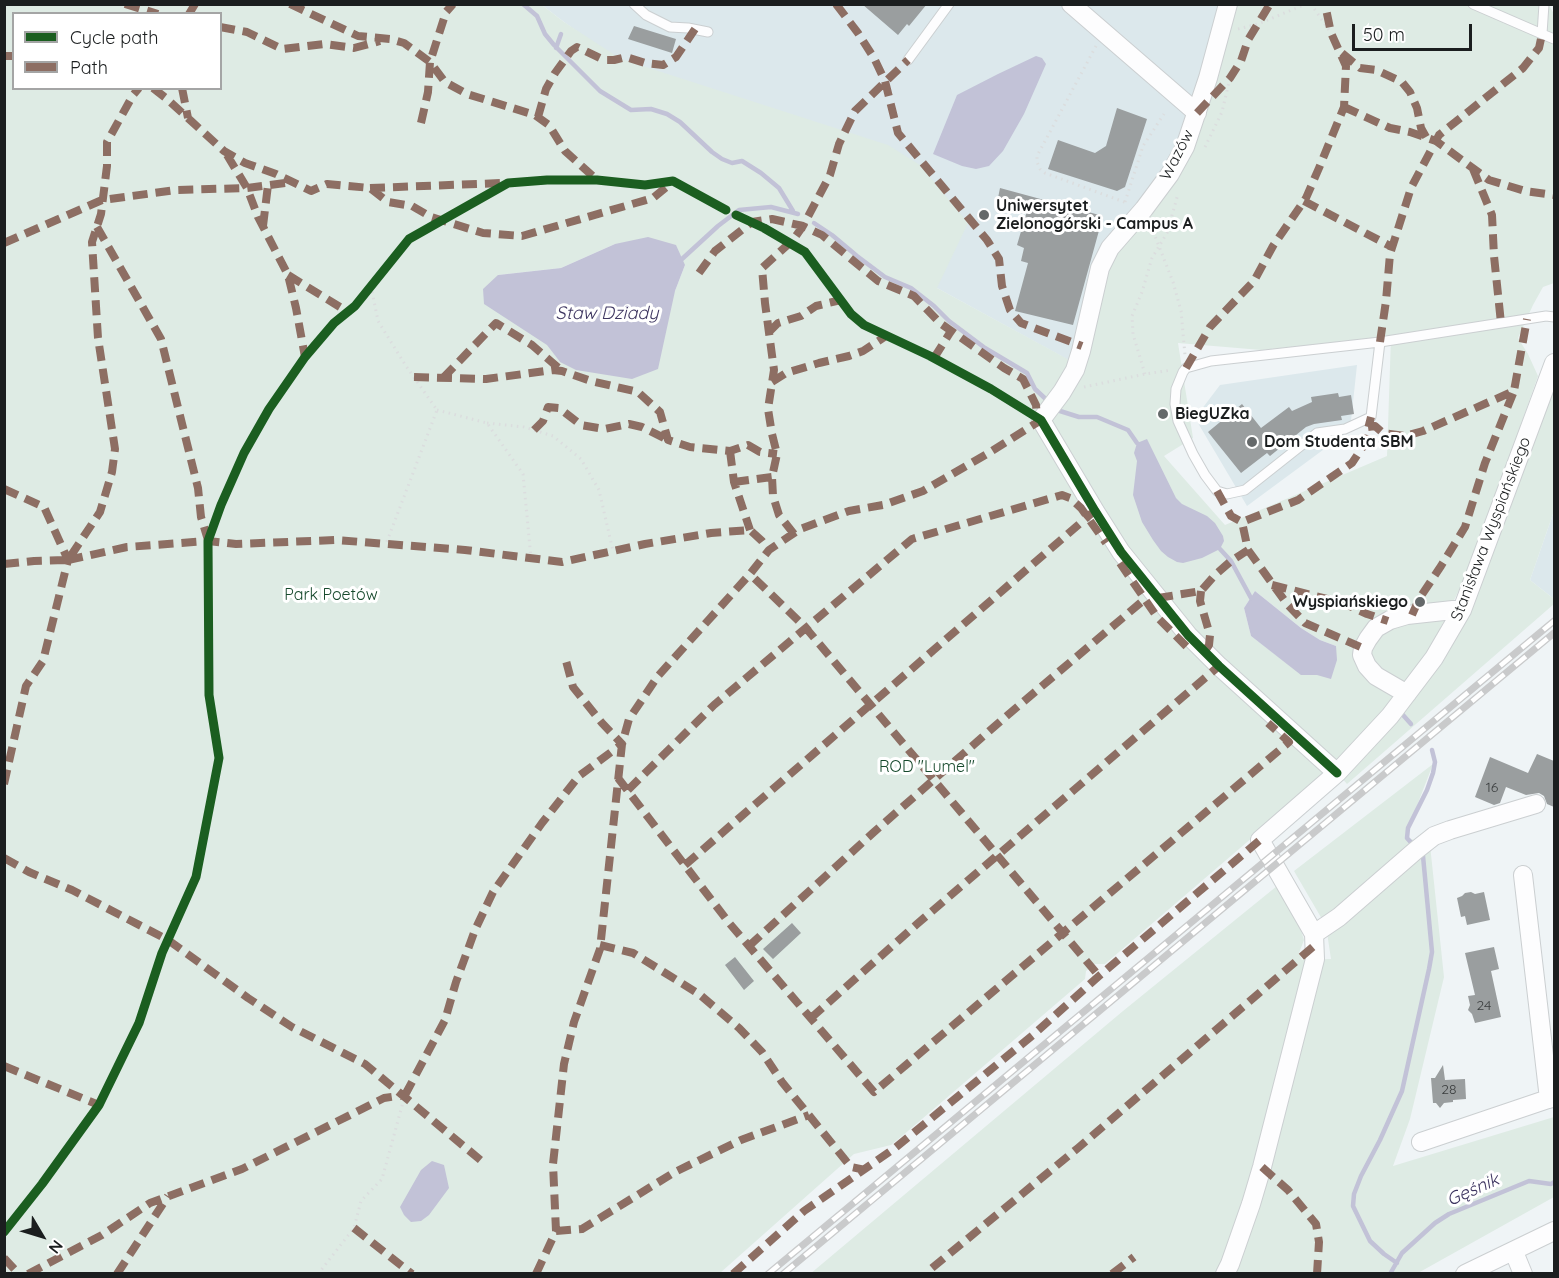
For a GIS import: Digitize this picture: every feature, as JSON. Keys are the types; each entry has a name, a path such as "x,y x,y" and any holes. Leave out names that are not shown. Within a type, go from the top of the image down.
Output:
{"street":[{"path":"1071,4 1197,113"},
{"name":"Wazów","path":"1228,4 1208,78 1185,147 1170,174 1110,248 1100,268 1082,351 1075,370 1043,417 1095,511 1121,552 1188,635 1337,773"},
{"name":"Stanisława Wyspiańskiego","path":"1314,934 1260,840 1337,773 1390,716 1434,658 1462,610 1554,363"},
{"path":"1407,694 1376,676 1367,666 1362,655 1368,639 1376,628 1390,620 1407,615 1462,610"},
{"path":"1225,1274 1262,1167 1315,959 1314,934 1339,917 1434,836 1536,804"},
{"path":"1421,1142 1552,1098 1523,875"},
{"path":"1466,1274 1554,1231"},
{"path":"1514,1252 1523,1274"}],"lane":[{"path":"634,4 646,15 670,27 708,32"},
{"path":"908,60 950,4"},
{"path":"1473,4 1554,39"},
{"path":"1542,34 1544,4"},
{"path":"1380,342 1371,417 1345,429 1317,433 1245,490 1227,494 1217,490 1205,475 1178,421 1175,404 1176,389 1186,368 1210,361 1380,342 1546,316 1554,317"}],"path":[{"path":"1236,29 1258,24 1309,4 1331,33"},
{"path":"1060,395 1145,374 1186,368 1181,311 1173,282 1143,208 1045,173 1040,170 1037,162 1037,156 1096,46"},
{"path":"1223,107 1230,78"},
{"path":"1125,202 1143,146 1164,114"},
{"path":"1145,374 1133,334 1132,316 1152,258 1167,233 1177,196"},
{"path":"371,286 378,321 437,410 487,423 524,427 553,436 581,459 599,490 613,551"},
{"path":"386,544 437,410"},
{"path":"487,423 523,474 531,558"},
{"path":"318,1274 354,1228 361,1201 382,1179 405,1095"}],"shaded area":[{"name":"Uniwersytet Zielonogórski - Campus A","path":"542,5 1227,5 1204,76 1167,168 1074,363 937,288"},
{"path":"1357,365 1350,430 1247,506 1195,418 1220,385"},
{"path":"1554,511 1554,599 1530,580"}],"green space":[{"name":"Park Poetów","path":"5,5 542,5 621,59 888,145 920,165 968,223 937,288 1073,362 1109,246 1187,149 1232,5 1549,5 1554,14 1554,283 1543,287 1518,338 1538,376 1461,586 1417,671 1338,764 1105,964 1095,964 1086,971 1085,979 891,1145 854,1154 720,1273 5,1274","holes":["615,244 685,265 675,291 560,362 498,275 561,268","1391,337 1387,456 1225,525 1164,456 1193,438 1178,343 1261,350","1255,591 1301,628 1320,640 1336,646 1317,675 1301,674 1251,636 1244,608"]},
{"path":"1554,389 1554,511 1530,580 1554,599 1554,604 1347,784 1339,775 1473,604"},
{"path":"1433,764 1405,837 1430,845 1444,977 1410,1119 1393,1166 1554,1117 1554,1197 1418,1273 810,1274 1123,1011 1277,886 1300,927 1304,940 1299,953 1302,960 1331,959 1326,926 1294,871"}],"water":[{"path":"1036,56 1042,58 1046,64 1024,114 1003,151 989,166 976,169 962,166 933,154 957,95"},
{"name":"Staw Dziady","path":"648,237 676,245 685,265 675,291 658,369 632,379 576,370 560,362 547,345 484,304 483,289 498,275 561,268 615,244"},
{"path":"1147,439 1176,498 1182,504 1207,516 1215,523 1224,541 1220,549 1202,558 1183,563 1168,557 1153,540 1142,522 1133,495 1137,461 1134,453 1137,443"},
{"path":"1255,591 1301,628 1320,640 1336,646 1337,660 1331,679 1317,675 1301,675 1251,636 1244,608"},
{"path":"432,1161 444,1165 449,1188 429,1215 421,1221 411,1222 400,1207 421,1170"}],"building":[{"path":"862,4 927,4 909,26 907,24 898,35"},
{"path":"634,26 676,39 672,53 628,39"},
{"path":"1117,108 1147,119 1125,187 1117,191 1048,169 1058,140 1095,153 1106,146"},
{"path":"1000,188 1103,216 1073,325 1015,311 1028,263 1021,261 1024,248 1017,245 1027,211 997,203"},
{"name":"Dom Studenta SBM","path":"1338,393 1339,397 1351,395 1354,414 1341,416 1342,420 1306,427 1270,456 1267,453 1241,473 1208,432 1242,404 1261,428 1289,407 1292,411 1312,402 1311,397"},
{"path":"1537,754 1554,761 1554,807 1547,804 1544,796 1539,793 1526,795 1506,787 1500,803 1494,805 1475,797 1490,757 1528,773"},
{"path":"1471,892 1475,894 1484,892 1490,920 1467,925 1465,916 1461,917 1457,898"},
{"path":"792,923 801,933 773,959 763,949"},
{"path":"1494,947 1499,969 1491,971 1501,1017 1475,1023 1468,1010 1470,1005 1468,996 1475,995 1465,953"},
{"path":"735,957 754,981 744,990 725,965"},
{"path":"1443,1065 1445,1080 1465,1079 1466,1099 1444,1103 1440,1108 1433,1103 1431,1078 1435,1078"}],"waterway":[{"path":"523,4 537,16 545,34 554,45 600,91 631,110 651,109 667,114 680,122 722,159 732,163 742,161 761,173 779,188 793,211"},
{"path":"556,48 561,34"},
{"path":"682,259 739,210 771,207 798,214"},
{"path":"814,223 885,277 911,288 985,348 1027,373 1035,389 1050,403"},
{"path":"1056,408 1079,417 1097,417 1128,430 1137,443"},
{"path":"1220,549 1231,561 1251,598"},
{"path":"1403,715 1411,724"},
{"path":"1415,847 1407,838 1408,828 1433,773 1435,762 1432,750"},
{"path":"1397,1263 1370,1241 1353,1206 1354,1194 1361,1176 1402,1091 1429,969 1432,952 1421,853"},
{"name":"Gęśnik","path":"1390,1274 1402,1253 1435,1223 1449,1214 1529,1181 1551,1184 1554,1182"}],"railway":[{"path":"768,1274 1554,621"},
{"path":"783,1274 1554,633"}],"marked path":[{"path":"125,4 151,12"},
{"path":"190,12 195,4"},
{"path":"290,4 358,36 390,39 404,43 430,62 445,82 467,94 535,115 549,125 565,151 597,180"},
{"path":"421,123 428,92 430,62 446,12 453,4"},
{"path":"836,4 874,58 885,81 898,133 987,240 999,259 1002,286 1010,310 1021,323 1082,346"},
{"path":"1197,113 1230,78 1241,61 1248,40 1270,4"},
{"path":"1186,368 1210,327 1254,281 1273,246 1306,198 1344,107 1346,66 1331,33 1325,4"},
{"path":"222,27 247,32 282,49 324,44 354,48 380,41"},
{"path":"538,117 546,89 571,51 577,47 604,60 626,57 645,63 663,65 676,57 695,29"},
{"path":"1380,342 1390,254 1411,188 1439,135 1523,68 1539,48 1542,34"},
{"path":"1342,53 1360,68 1376,70 1402,82 1410,92 1417,108 1421,128 1426,137"},
{"path":"4,56 12,56"},
{"path":"794,534 779,515 773,496 772,477 777,454 768,409 774,370 762,268 793,240 803,226 830,175 839,144 855,111 908,60"},
{"path":"4,564 68,560 100,512 112,472 115,449 98,338 92,242 101,214 107,166 107,142 137,90"},
{"path":"156,90 224,151 245,163 276,174 311,191 327,184 370,188 388,202 412,206 431,217 483,233 522,236 653,198 670,184"},
{"path":"182,90 188,118"},
{"path":"1344,107 1390,128 1436,141 1489,180 1525,191 1554,195"},
{"path":"227,155 247,188 258,217 288,275 305,357"},
{"path":"1473,169 1492,215 1501,323"},
{"path":"4,243 102,200 176,190 247,188 293,182"},
{"path":"370,188 502,183"},
{"path":"263,226 268,185"},
{"path":"1304,201 1392,247"},
{"path":"699,273 715,251 752,222 772,219 803,226 822,235 878,281 914,296 940,323 1023,379 1036,405 1037,418"},
{"path":"97,227 161,339 198,488 201,517 208,540"},
{"path":"288,275 348,312"},
{"path":"769,332 778,323 801,316 816,306 841,300"},
{"path":"1368,427 1375,426 1383,433 1405,436 1423,431 1514,391 1527,319"},
{"path":"443,378 496,323 532,345 562,371"},
{"path":"934,358 951,331"},
{"path":"772,382 786,373 863,351 886,336"},
{"path":"414,377 486,379 553,370 562,371 591,381 638,392 660,412 668,440 690,447 730,451 748,445 760,452 777,454"},
{"path":"1412,615 1419,599 1465,527 1485,463 1514,391"},
{"path":"534,430 543,421 548,407 559,408 581,425 604,429 629,424 642,427 668,440"},
{"path":"1217,491 1231,516 1242,522 1298,500 1352,463 1364,445 1371,417"},
{"path":"1038,418 1041,420 923,491 883,505 849,511 800,529 769,550 750,574 805,627 1099,976"},
{"path":"730,451 734,482 750,530"},
{"path":"734,482 772,477"},
{"path":"4,489 44,507 68,560 43,661 26,686 4,784"},
{"path":"628,790 714,705 912,539 1062,495 1070,498 1081,508 1106,543"},
{"path":"685,865 1092,513"},
{"path":"1158,598 1201,591 1231,561 1248,550 1242,522"},
{"path":"68,560 127,547 208,541 236,544 336,540 465,550 562,562 645,544 711,533 750,530 769,550"},
{"path":"1248,550 1287,604 1305,623 1363,648"},
{"path":"1120,563 1157,617 1187,647"},
{"path":"536,1274 556,1231 553,1164 564,1064 574,1022 600,949 622,744 629,719 658,676 750,574"},
{"path":"1272,585 1343,603 1388,621"},
{"path":"1201,591 1200,601 1210,635 1209,645 1205,651"},
{"path":"749,946 874,832 1145,599"},
{"path":"405,1095 445,1020 475,930 493,892 579,776 622,744 573,687 565,657"},
{"path":"811,1018 917,924 1219,666"},
{"path":"618,778 730,924 874,1092 1289,742 1268,723"},
{"path":"733,1274 804,1211 895,1148 1033,1035 1260,840"},
{"path":"4,858 168,940 292,1027 365,1064 484,1163"},
{"path":"600,945 633,953 699,994 739,1028 762,1052 782,1082 851,1167 865,1170"},
{"path":"932,1268 1078,1148 1314,946"},
{"path":"4,1066 99,1105"},
{"path":"28,1274 102,1235 150,1203 242,1169 384,1098 405,1095"},
{"path":"556,1231 582,1229 675,1172 741,1140 809,1115"},
{"path":"1262,1167 1288,1190 1316,1224 1319,1242 1317,1274"},
{"path":"117,1274 168,1196"},
{"path":"354,1228 412,1274"},
{"path":"1112,1274 1134,1257"},
{"path":"4,1258 19,1274"}],"cycle path":[{"path":"4,1232 99,1105 139,1023 162,953 196,877 219,758 209,695 208,541 244,453 269,409 305,357 334,323 355,306 409,239 508,183 597,180 645,185 673,181 726,210"},
{"path":"736,215 805,252 851,314 864,325 930,356 991,389 1041,420 1121,552 1188,635 1337,773"}],"place":[{"name":"Uniwersytet Zielonogórski - Campus A","path":"984,215"},
{"name":"BiegUZka","path":"1163,414"},
{"name":"Dom Studenta SBM","path":"1252,442"},
{"name":"Wyspiańskiego","path":"1420,602"}],"park label":[{"name":"ROD \"Lumel\"","path":"927,767"}]}
